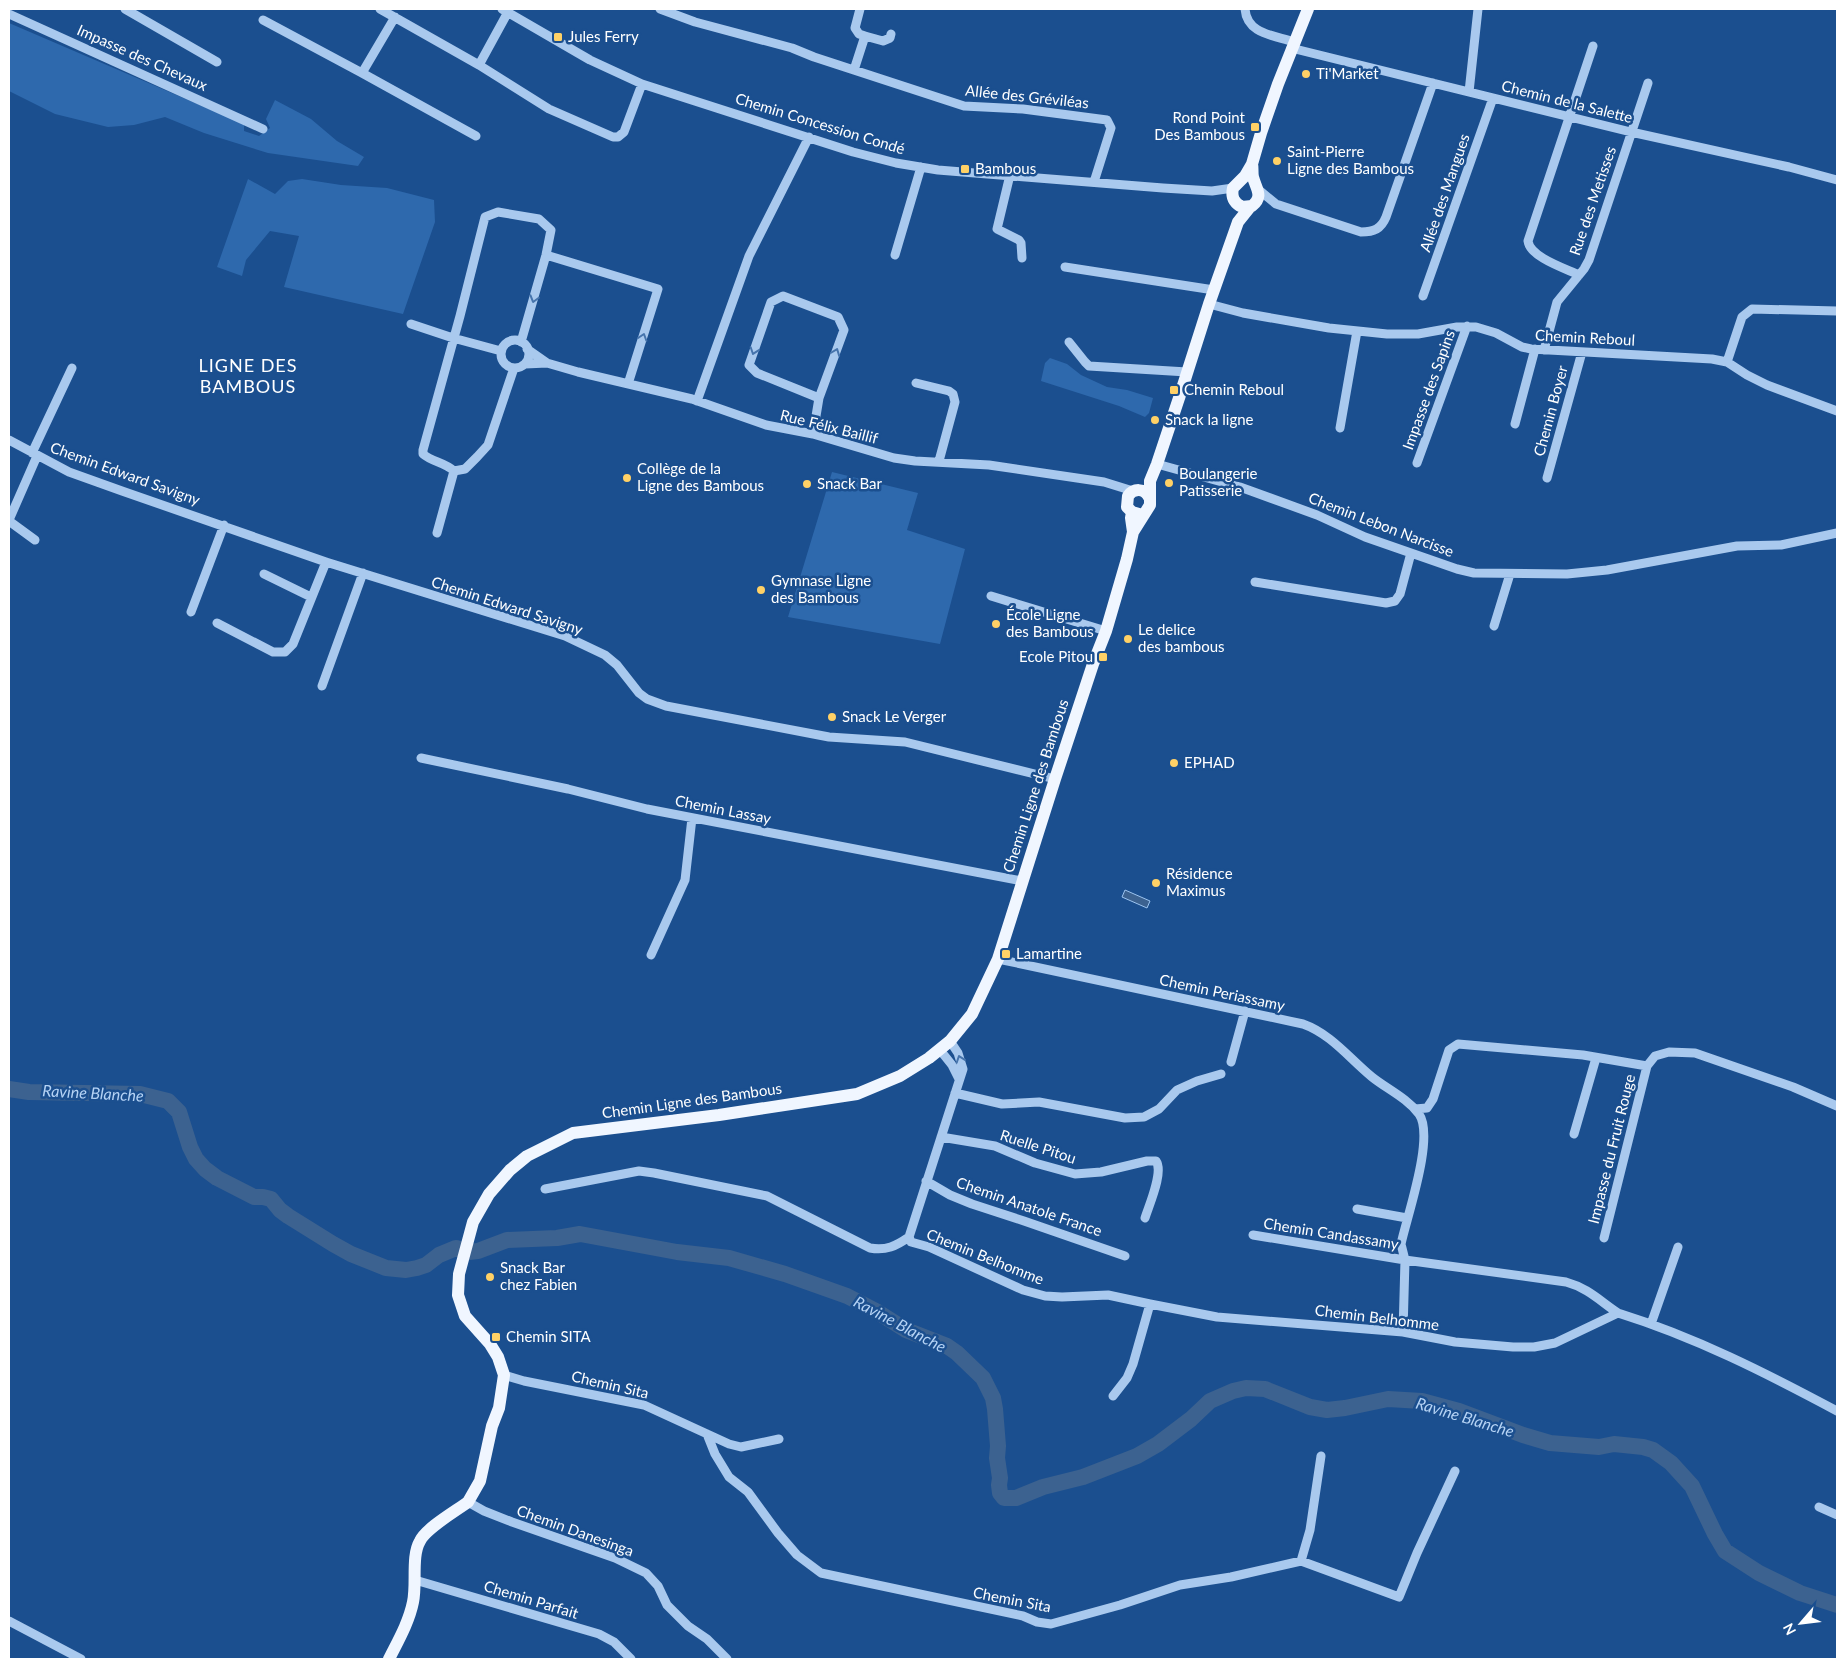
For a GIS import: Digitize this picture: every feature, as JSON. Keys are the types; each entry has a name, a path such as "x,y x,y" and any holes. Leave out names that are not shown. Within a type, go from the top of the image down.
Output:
{"main road":[{"path":"1238,222 1235,192 1252,164 1292,45 1308,9"},
{"path":"1150,481 1128,496 1129,508 1139,514 1146,511 1150,505 1150,481 1208,304 1238,222 1259,198 1253,177 1252,164"},
{"path":"1235,192 1250,181 1257,188"},
{"path":"1235,192 1242,208 1252,206"},
{"path":"1135,490 1145,492 1149,498"},
{"name":"Chemin Ligne des Bambous","path":"1129,508 1133,532"},
{"name":"Chemin Ligne des Bambous","path":"504,1375 498,1356 466,1316 460,1305 458,1295 459,1274 473,1222 489,1194 527,1156 573,1133 719,1115 864,1092 900,1076 940,1050 972,1014 998,959 1055,779 1093,664 1106,631 1133,532 1146,511"},
{"path":"389,1659 413,1602 419,1542 427,1532 468,1502 480,1481 492,1426 499,1408 504,1375"}],"street":[{"path":"125,9 216,62"},
{"path":"380,9 479,65 549,109 613,137 618,137 624,132 642,84"},
{"name":"Allée des Gréviléas","path":"660,9 695,22 792,48 964,106 1023,109 1107,120 1111,128 1094,182"},
{"path":"860,9 855,28 859,34 883,41 890,38 891,34"},
{"name":"Chemin de la Salette","path":"1245,9 1246,19 1254,28 1292,45 1492,98 1631,132 1789,167 1837,180"},
{"path":"1469,92 1478,9"},
{"path":"479,65 505,11"},
{"name":"Chemin Concession Condé","path":"505,11 590,60 642,84 809,138 896,163 1010,175 1235,192"},
{"name":"Impasse des Chevaux","path":"9,14 263,129"},
{"path":"362,72 395,17"},
{"path":"263,20 362,72 476,136"},
{"path":"854,70 864,36"},
{"path":"1578,275 1535,254 1528,246 1528,241 1593,46"},
{"path":"1257,188 1276,204 1361,232 1378,230 1383,225 1386,217 1433,83"},
{"name":"Rue des Metisses","path":"1515,424 1557,302 1589,260 1648,83"},
{"name":"Allée des Mangues","path":"1424,296 1492,98"},
{"path":"697,401 748,256 809,138"},
{"path":"895,255 921,167"},
{"path":"1010,175 997,229 1019,240 1022,258"},
{"path":"1252,206 1276,204"},
{"path":"454,471 447,464 426,457 423,454 485,217 498,212 540,219 551,230 546,255 521,342"},
{"path":"546,255 658,290 628,384"},
{"path":"1065,267 1214,290"},
{"path":"813,434 819,398 844,330 838,317 783,296 771,302 749,366 757,373 819,398"},
{"name":"Chemin Reboul","path":"1208,304 1300,323 1357,331 1387,334 1418,334 1467,326 1486,329 1522,347 1540,350 1712,359 1727,362 1767,385 1837,411"},
{"path":"1727,362 1742,317 1752,309 1837,311"},
{"path":"411,324 501,351"},
{"name":"Impasse des Sapins","path":"1417,463 1467,326"},
{"path":"1340,428 1357,331"},
{"path":"509,341 521,342 528,349 528,355 524,364 514,368 504,363 502,359 501,351 509,341"},
{"path":"1069,342 1089,366 1187,372"},
{"name":"Rue Félix Baillif","path":"528,349 548,363 578,372 697,401 766,425 813,434 894,458 989,465 1104,482 1135,490"},
{"name":"Chemin Boyer","path":"1547,478 1582,352"},
{"name":"Rue Félix Baillif","path":"524,364 548,363"},
{"path":"35,540 9,520 34,455 72,368"},
{"path":"454,471 464,469 488,445 514,368"},
{"path":"916,383 949,391 952,394 954,402 939,461"},
{"name":"Chemin Edward Savigny","path":"9,440 69,472 326,562 565,636 605,655 617,665 639,693 647,699 666,706 829,737 905,742 1055,779"},
{"name":"Chemin Lebon Narcisse","path":"1157,464 1240,487 1317,515 1364,537 1466,572 1567,574 1607,570 1737,546 1754,544 1781,545 1837,533"},
{"path":"436,533 454,471"},
{"path":"1110,485 1129,508"},
{"path":"191,612 224,525"},
{"path":"1255,582 1386,603 1395,600 1400,594 1410,553"},
{"path":"217,623 272,652 285,652 293,644 326,562"},
{"path":"322,686 362,573"},
{"path":"264,574 311,597"},
{"path":"1494,626 1510,574"},
{"path":"991,596 1106,631"},
{"name":"Chemin Lassay","path":"421,758 692,818 1022,881"},
{"path":"651,955 685,880 692,818"},
{"name":"Chemin Periassamy","path":"998,959 1245,1011 1315,1028 1326,1035 1372,1077 1415,1108"},
{"path":"1231,1062 1245,1011"},
{"path":"545,1189 639,1171 654,1173 767,1196 870,1248 895,1247 910,1234 963,1069 962,1062 950,1041"},
{"path":"1415,1108 1427,1108 1433,1099 1448,1050 1458,1044 1596,1058 1647,1066 1655,1056 1669,1052 1695,1053 1793,1087 1837,1106"},
{"path":"940,1050 960,1079"},
{"path":"1574,1134 1596,1058"},
{"name":"Impasse du Fruit Rouge","path":"1604,1238 1647,1066"},
{"path":"955,1093 1002,1104 1039,1102 1125,1118 1144,1117 1159,1109 1177,1090 1197,1081 1222,1074"},
{"path":"1402,1332 1405,1260 1401,1244 1425,1141 1424,1122 1415,1108"},
{"name":"Ruelle Pitou","path":"941,1137 995,1146 1035,1164 1075,1174 1101,1172 1147,1161 1156,1161 1159,1165 1159,1173 1145,1218"},
{"name":"Chemin Anatole France","path":"926,1181 950,1195 972,1204 1125,1256"},
{"path":"1357,1209 1407,1218"},
{"name":"Chemin Belhomme","path":"910,1234 911,1242 929,1247 1034,1294 1062,1297 1108,1295 1217,1316 1402,1332 1455,1342 1534,1347 1555,1343 1618,1313"},
{"name":"Chemin Candassamy","path":"1253,1235 1405,1260 1566,1282 1591,1292 1618,1313"},
{"path":"1651,1324 1678,1247"},
{"path":"1113,1396 1127,1378 1133,1364 1150,1304"},
{"path":"1618,1313 1697,1341 1837,1411"},
{"name":"Chemin Sita","path":"504,1375 524,1381 635,1403 741,1447 779,1439"},
{"name":"Chemin Sita","path":"707,1434 715,1454 730,1477 748,1492 797,1555 821,1574 1023,1616 1037,1622 1051,1624 1120,1605 1180,1585 1230,1577 1301,1561"},
{"path":"1321,1456 1310,1530 1301,1561 1399,1597 1455,1471"},
{"name":"Chemin Danesinga","path":"468,1502 484,1511 512,1522 615,1558 646,1573 658,1586 667,1605 688,1626 707,1639 727,1659"},
{"path":"1819,1507 1837,1515"},
{"name":"Chemin Parfait","path":"415,1580 599,1634 614,1642 631,1659"},
{"path":"9,1621 81,1659"}],"shaded area":[{"path":"9,23 244,124 244,131 259,136 270,128 266,119 275,100 311,119 337,141 364,157 358,166 268,153 204,133 165,117 134,125 108,127 55,114 9,91"},
{"path":"248,179 275,194 288,181 302,179 341,185 387,188 434,200 435,222 403,314 284,287 299,236 270,231 246,260 242,276 217,267"},
{"path":"1050,358 1067,364 1081,375 1107,387 1127,390 1153,398 1149,413 1145,417 1119,406 1041,381 1045,363"},
{"path":"832,472 918,493 907,530 965,549 940,644 788,617"},
{"path":"1125,890 1150,901 1147,908 1122,897"}],"waterway":[{"name":"Ravine Blanche","path":"9,1089 29,1092 140,1094 168,1101 179,1112 190,1147 196,1159 205,1169 217,1178 254,1197 271,1199 288,1216 333,1244 351,1254 386,1268 406,1270 417,1268 426,1265 439,1255 456,1248 469,1252 478,1251 507,1240 557,1238 580,1234 677,1252 729,1258 785,1274 847,1296 906,1330 947,1346 983,1378 993,1398 995,1409 999,1485 1000,1493 1004,1498 1016,1498 1043,1487 1083,1477 1137,1456 1158,1444 1191,1419 1210,1401 1233,1391 1246,1388 1265,1389 1310,1407 1327,1410 1388,1399 1422,1401 1459,1411 1550,1443 1599,1447 1614,1444 1653,1450 1671,1463 1692,1486 1725,1551 1759,1573 1800,1593 1837,1605"}],"place":[{"name":"Jules Ferry","path":"558,37"},
{"name":"Ti'Market","path":"1306,74"},
{"name":"Rond Point Des Bambous","path":"1255,127"},
{"name":"Saint-Pierre Ligne des Bambous","path":"1277,161"},
{"name":"Bambous","path":"965,169"},
{"name":"Chemin Reboul","path":"1174,390"},
{"name":"Snack la ligne","path":"1155,420"},
{"name":"Collège de la Ligne des Bambous","path":"627,478"},
{"name":"Boulangerie Patisserie","path":"1169,483"},
{"name":"Snack Bar","path":"807,484"},
{"name":"Gymnase Ligne des Bambous","path":"761,590"},
{"name":"École Ligne des Bambous","path":"996,624"},
{"name":"Le delice des bambous","path":"1128,639"},
{"name":"Ecole Pitou","path":"1103,657"},
{"name":"Snack Le Verger","path":"832,717"},
{"name":"EPHAD","path":"1174,763"},
{"name":"Résidence Maximus","path":"1156,883"},
{"name":"Lamartine","path":"1006,954"},
{"name":"Snack Bar chez Fabien","path":"490,1277"},
{"name":"Chemin SITA","path":"496,1337"}],"district":[{"name":"LIGNE DES BAMBOUS","path":"248,376"}]}
